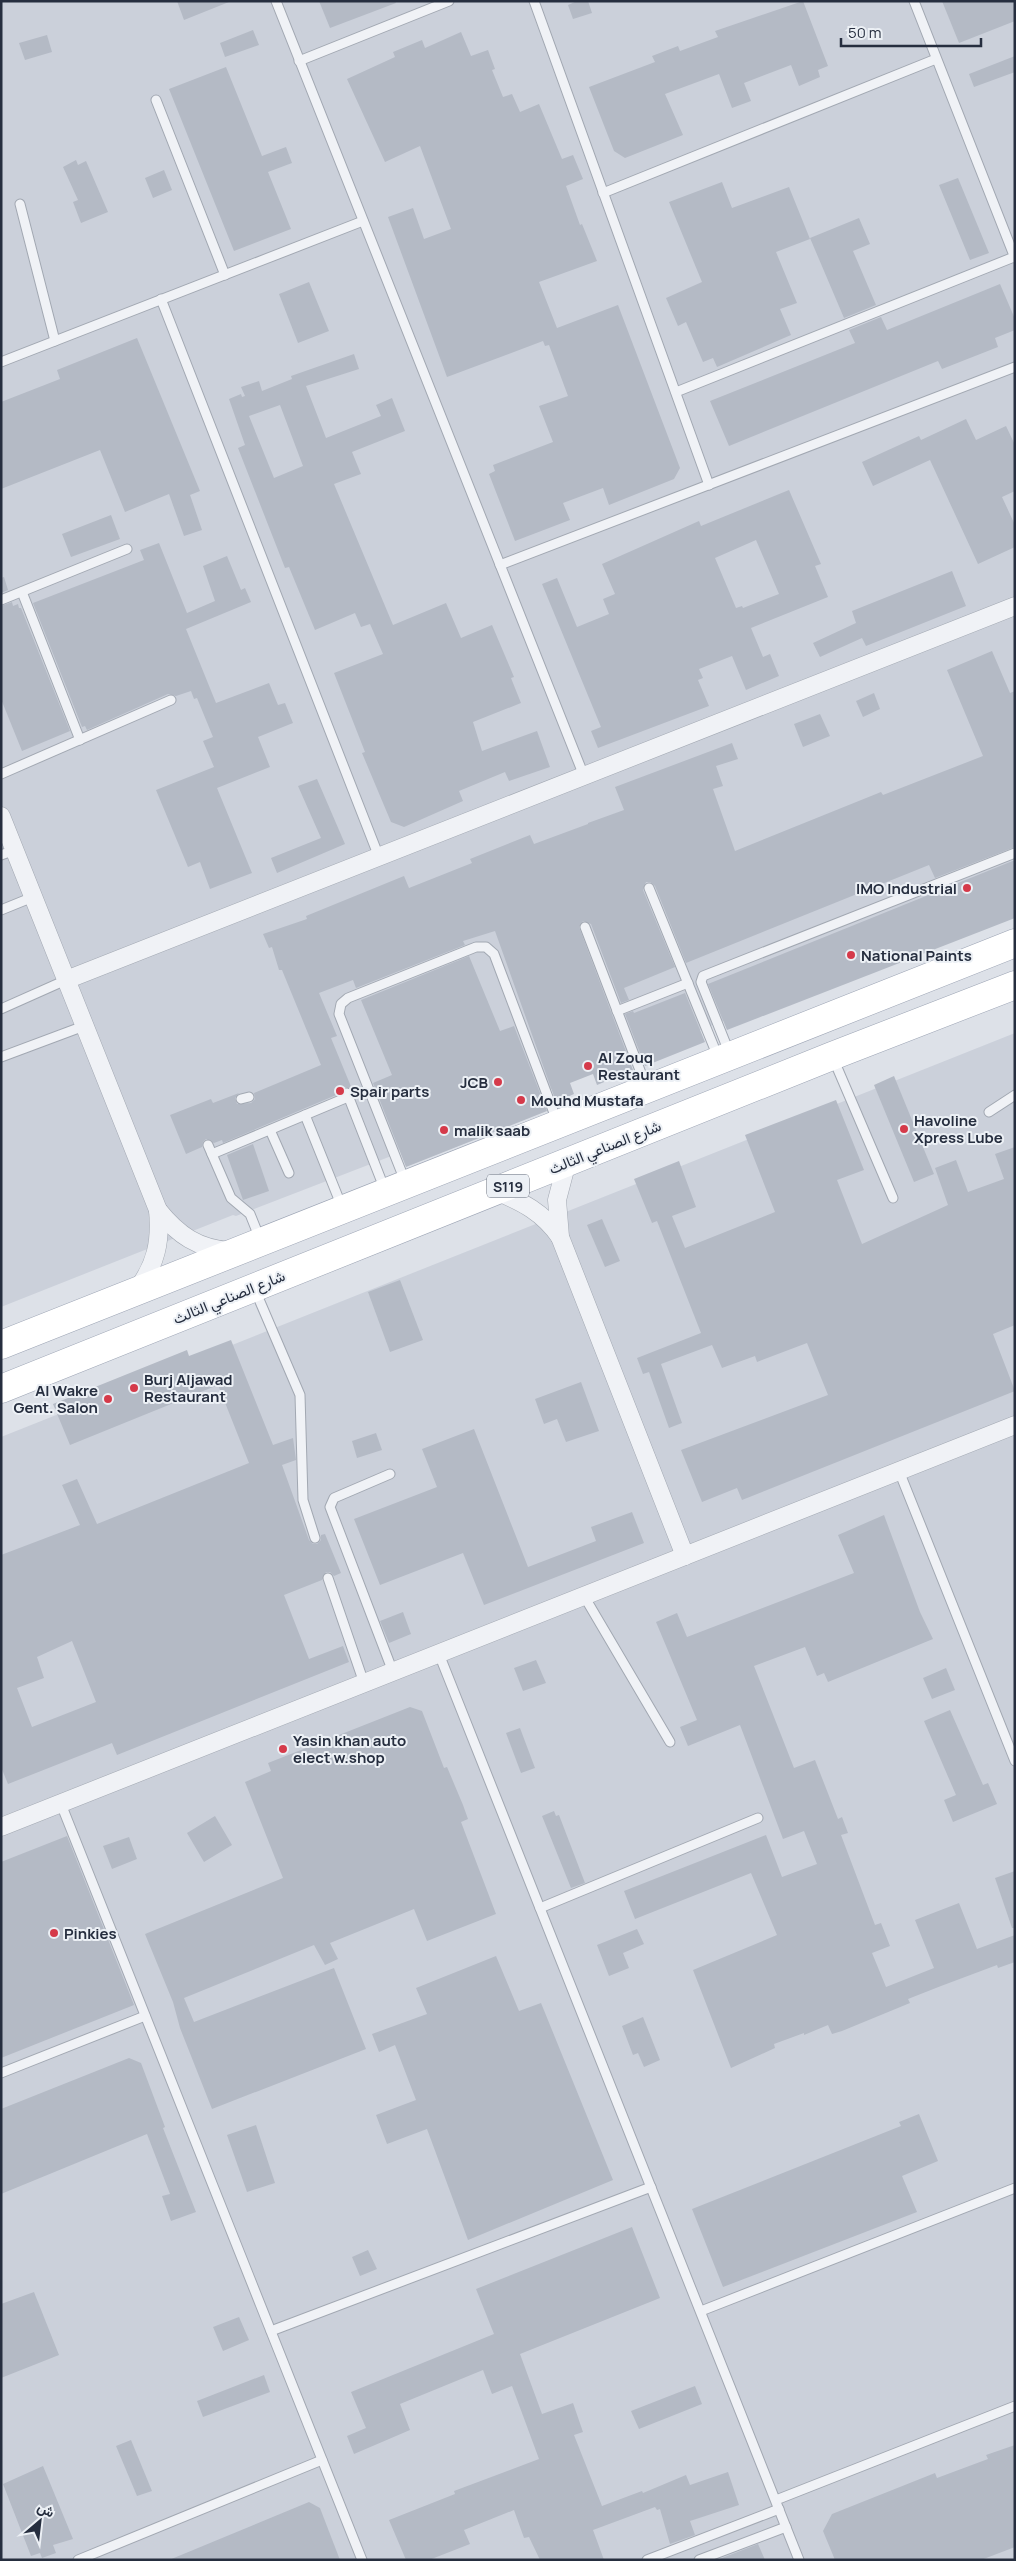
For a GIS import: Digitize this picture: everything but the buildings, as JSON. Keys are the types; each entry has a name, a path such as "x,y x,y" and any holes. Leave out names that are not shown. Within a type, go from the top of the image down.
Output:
{"main road":[{"name":"S119","path":"1,1345 1015,943"},
{"name":"شارع الصناعي الثالث","path":"1,1389 832,1056 1015,985"}],"street":[{"path":"66,980 1015,606"},
{"path":"2,822 8,853 33,897 158,1210 173,1229 192,1242 215,1250 250,1246"},
{"path":"567,1162 557,1200 560,1237 685,1556"},
{"path":"496,1191 527,1204 540,1213 560,1237"},
{"path":"136,1292 149,1274 157,1254 160,1232 158,1210"},
{"path":"1,1827 1015,1425"}],"lane":[{"path":"276,1 584,776"},
{"path":"299,60 448,1"},
{"path":"534,1 709,485"},
{"path":"676,392 1014,257 914,1"},
{"path":"603,193 936,59"},
{"path":"156,100 225,274"},
{"path":"20,204 55,341"},
{"path":"1,362 363,221"},
{"path":"161,300 379,856"},
{"path":"500,565 1015,367"},
{"path":"1,600 127,549"},
{"path":"22,592 80,740"},
{"path":"1,774 171,700"},
{"path":"725,1058 700,982 703,976 1015,853"},
{"path":"649,888 688,983 725,1058"},
{"path":"1,910 33,897"},
{"path":"585,928 647,1089"},
{"path":"396,1188 339,1014 340,1009 348,998 476,947 486,947 494,954 558,1124"},
{"path":"1,1009 66,980"},
{"path":"617,1011 688,983"},
{"path":"1,1057 84,1026"},
{"path":"832,1056 893,1198"},
{"path":"212,1154 305,1115 347,1094 396,1188"},
{"path":"989,1112 1015,1095"},
{"path":"305,1115 342,1210"},
{"path":"270,1130 289,1173"},
{"path":"208,1145 231,1198 250,1214 250,1246"},
{"path":"254,1288 300,1395 302,1493 314,1538"},
{"path":"899,1471 1015,1761"},
{"path":"390,1474 334,1498 330,1507 392,1672"},
{"path":"328,1578 364,1683"},
{"path":"584,1596 670,1742"},
{"path":"439,1654 799,2560"},
{"path":"61,1804 362,2560"},
{"path":"540,1908 758,1818"},
{"path":"1,2073 146,2016"},
{"path":"271,2331 651,2187"},
{"path":"701,2311 1015,2188"},
{"path":"648,2560 1015,2406"},
{"path":"78,2560 322,2460"},
{"path":"699,2560 786,2527"}],"shaded area":[{"path":"1,1 1015,1 1015,905 393,1152 394,1155 236,1216 233,1215 1,1307"},
{"path":"1015,1033 1015,2560 1,2560 1,1437"}],"place":[{"name":"IMO Industrial","path":"967,888"},
{"name":"National Paints","path":"851,955"},
{"name":"Al Zouq Restaurant","path":"588,1066"},
{"name":"JCB","path":"498,1082"},
{"name":"Spair parts","path":"340,1091"},
{"name":"Mouhd Mustafa","path":"521,1100"},
{"name":"Havoline Xpress Lube","path":"904,1129"},
{"name":"malik saab","path":"444,1130"},
{"name":"Burj Aljawad Restaurant","path":"134,1388"},
{"name":"Al Wakre Gent. Salon","path":"108,1399"},
{"name":"Yasin khan auto elect w.shop","path":"283,1749"},
{"name":"Pinkies","path":"54,1933"}]}
